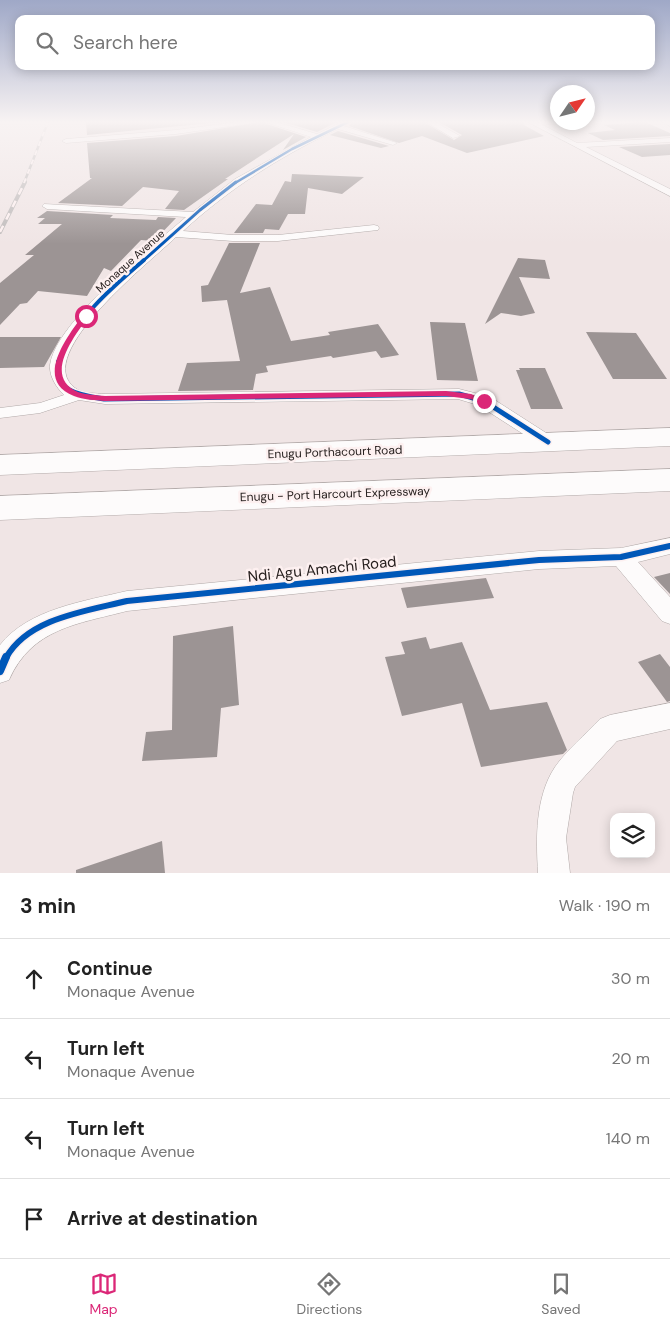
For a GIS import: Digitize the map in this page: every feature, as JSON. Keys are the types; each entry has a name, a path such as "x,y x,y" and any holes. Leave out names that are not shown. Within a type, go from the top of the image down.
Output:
{"highway":[{"name":"Enugu Porthacourt Road","path":"0,465 670,437"},
{"name":"Enugu - Port Harcourt Expressway","path":"0,508 670,480"}],"street":[{"name":"Monaque Avenue","path":"77,395 66,388 58,374 58,364 68,340 86,316 196,215 237,182 270,163"},
{"path":"610,163 670,193"},
{"path":"47,206 196,215"},
{"path":"174,234 233,238 278,238 374,228"},
{"path":"0,414 26,412 56,404 77,395 105,399 459,394 484,401 548,442"},
{"name":"Ndi Agu Amachi Road","path":"4,656 30,633 61,618 127,601 539,560 621,557 670,546"},
{"path":"621,557 670,614"},
{"path":"554,873 551,838 558,792 565,777 610,729 670,716"}],"building":[{"path":"89,163 250,163 184,210 165,209 179,191 143,187 122,206 58,203 92,178 90,178"},
{"path":"292,174 364,177 342,194 308,188 305,214 288,214 279,230 265,229 263,233 234,233 256,204 272,205 285,181 291,182"},
{"path":"47,211 113,215 110,218 156,220 158,217 176,218 154,241 141,240 111,271 104,268 87,296 38,291 27,303 20,304 0,325 0,283 34,255 25,255 62,224 38,224 45,218 37,218"},
{"path":"229,243 260,243 240,293 270,287 291,341 330,335 328,332 378,324 399,355 381,358 376,351 266,366 268,372 256,374 253,390 178,391 187,363 240,361 227,300 202,302 201,286 208,285"},
{"path":"518,258 545,260 550,279 519,277 535,313 521,316 501,313 485,324"},
{"path":"430,322 465,323 478,381 437,380"},
{"path":"586,332 636,333 667,379 613,379"},
{"path":"0,337 61,337 44,367 0,368"},
{"path":"519,368 545,368 563,409 531,409 516,370 520,370"},
{"path":"670,573 670,594 654,577"},
{"path":"486,578 494,598 407,608 401,588"},
{"path":"233,626 239,705 221,708 217,757 142,761 146,732 172,730 173,636"},
{"path":"426,637 430,649 462,642 490,710 547,702 567,750 563,754 481,767 462,703 402,716 385,657 405,654 401,642"},
{"path":"660,654 670,667 670,701 667,702 638,662"},
{"path":"162,841 165,873 76,873 76,870"}],"railway":[{"path":"24,183 32,163"},
{"path":"0,232 25,182"}],"cycle path":[{"path":"267,163 238,181 200,210 103,297 88,313 64,346 58,363 62,383 69,391 74,394 105,399 459,394 484,401 548,442"},
{"path":"0,671 11,650 34,631 64,618 127,601 539,560 621,557 670,546"}],"route":[{"path":"86,316 68,340 58,364 58,374 66,388 77,395 105,399 459,394 484,401"}]}
